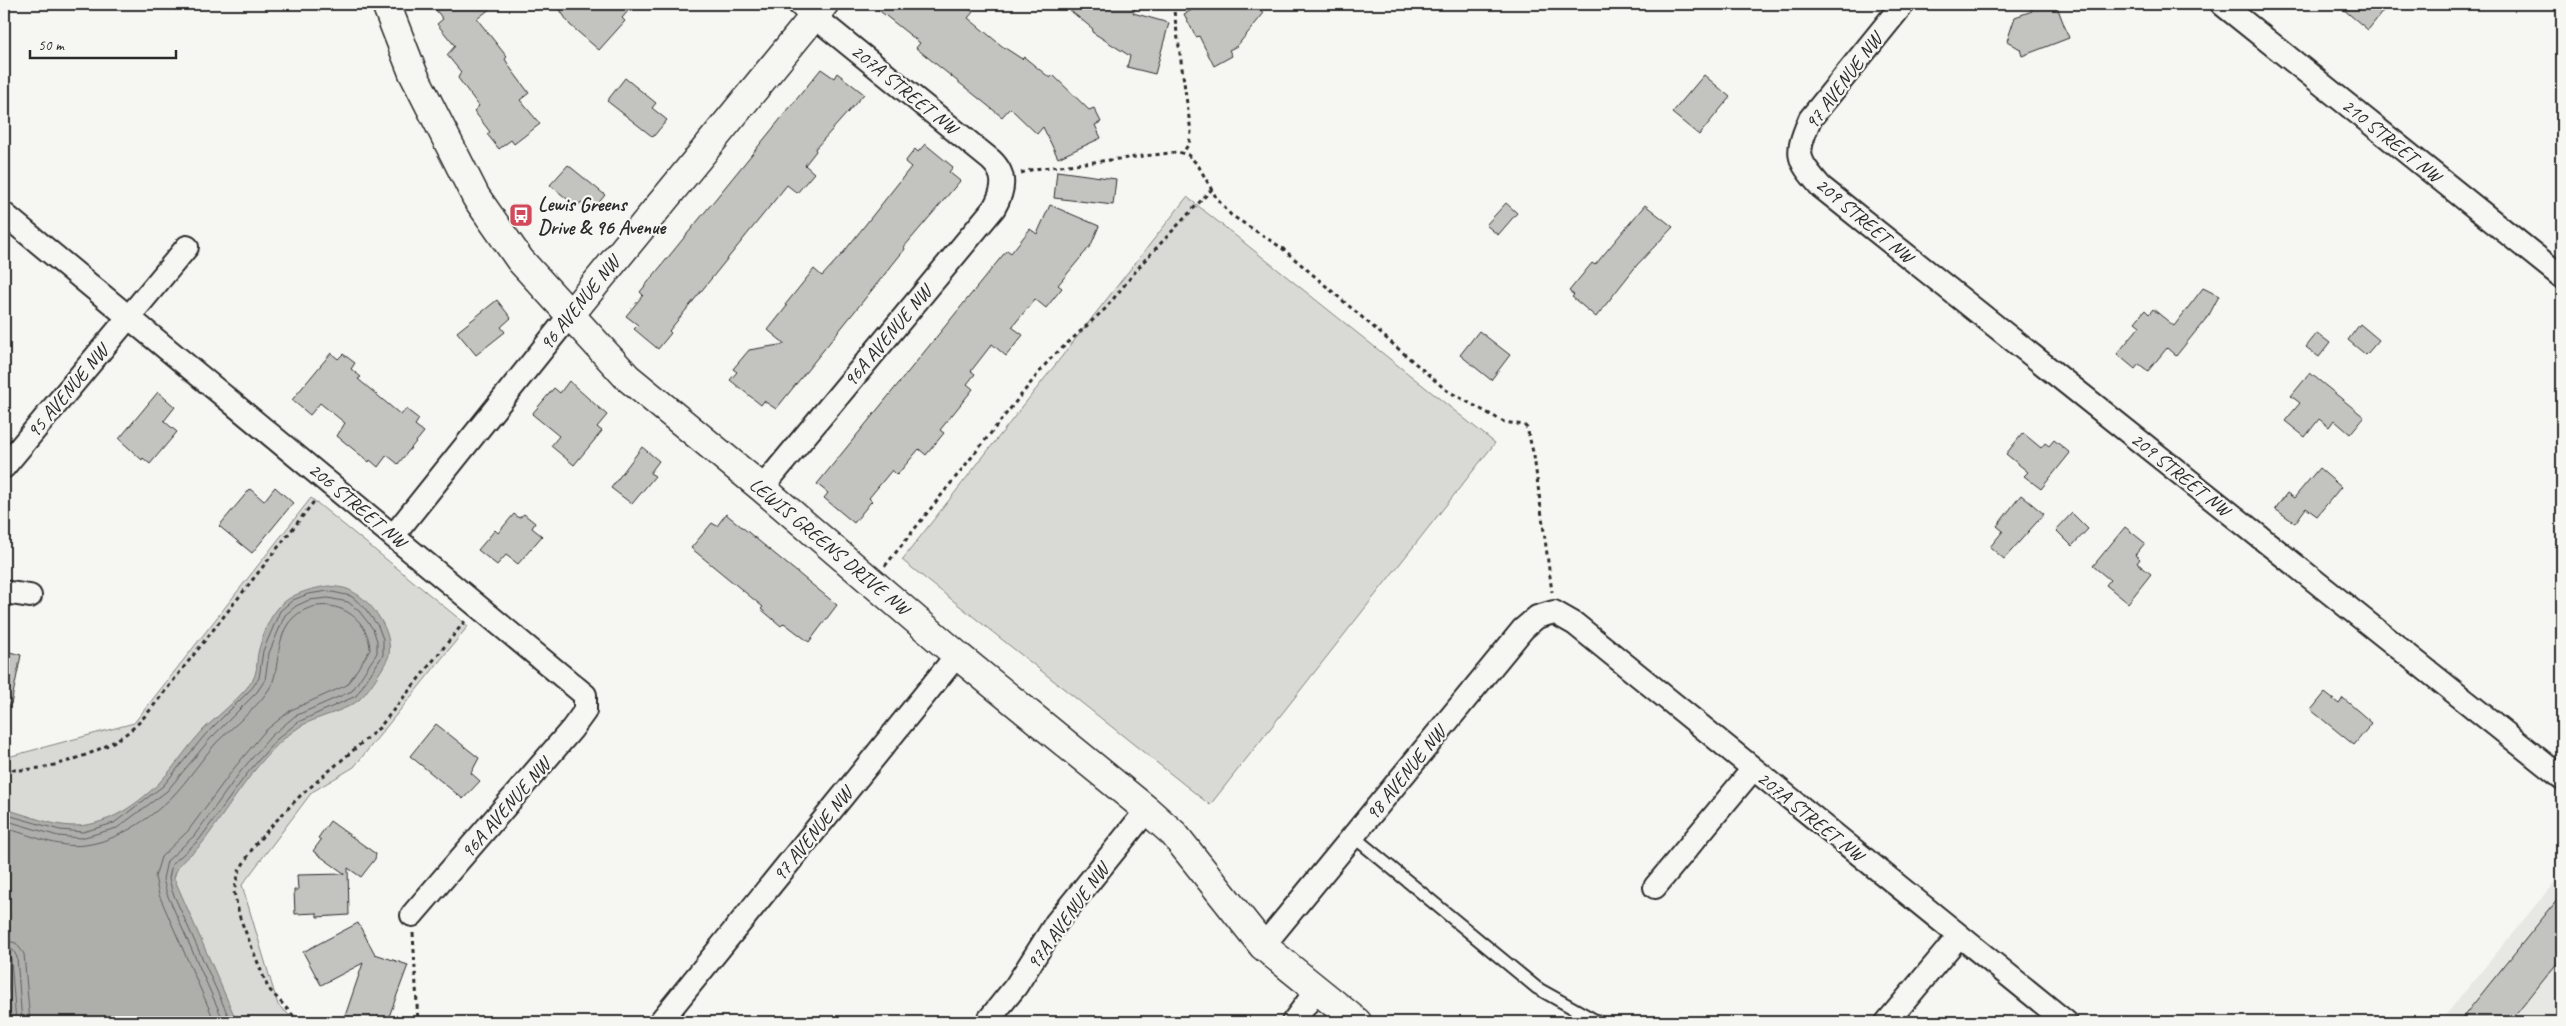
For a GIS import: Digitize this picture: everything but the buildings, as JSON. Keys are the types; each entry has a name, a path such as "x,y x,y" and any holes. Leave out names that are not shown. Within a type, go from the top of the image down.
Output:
{"street":[{"name":"LEWIS GREENS DRIVE NW","path":"386,4 413,73 476,197 520,260 627,377 762,488 957,655 1147,810 1174,834 1263,946 1356,1022"},
{"name":"97 AVENUE NW","path":"1803,165 1800,153 1802,139 1810,119 1903,4"},
{"name":"210 STREET NW","path":"2222,4 2562,277"},
{"name":"96 AVENUE NW","path":"394,535 812,8"},
{"name":"207A STREET NW","path":"812,8 991,160 1001,172 1003,180"},
{"name":"209 STREET NW","path":"1803,165 1821,187 2562,778"},
{"name":"96A AVENUE NW","path":"762,488 994,208 1002,191 1003,180"},
{"name":"206 STREET NW","path":"4,214 129,315 585,695"},
{"path":"129,315 187,247"},
{"name":"95 AVENUE NW","path":"4,467 129,315"},
{"path":"4,592 30,596"},
{"name":"207A STREET NW","path":"1554,612 1575,624 2066,1022"},
{"name":"98 AVENUE NW","path":"1263,946 1523,629 1537,617 1554,612"},
{"name":"97 AVENUE NW","path":"663,1018 957,655"},
{"name":"96A AVENUE NW","path":"412,915 572,729 585,711 585,695"},
{"path":"1655,887 1753,768"},
{"name":"97A AVENUE NW","path":"987,1022 1016,986 1056,923 1147,810"},
{"path":"1887,1022 1959,936"},
{"path":"1293,1022 1316,991"}],"lane":[{"path":"1354,837 1537,988 1598,1022"}],"path":[{"path":"1003,180 1034,169 1183,152 1190,144 1191,132 1173,4"},
{"path":"1183,152 1198,166 1222,206 1240,223 1282,248 1446,390 1504,422 1524,425 1527,428 1534,456 1554,612"},
{"path":"872,582 1049,360 1105,309 1144,261 1212,189"},
{"path":"4,769 16,771 67,761 106,745 131,729 151,709 320,493"},
{"path":"299,1022 268,988 240,918 234,892 239,871 254,846 300,796 379,728 472,613"},
{"path":"412,915 418,1022"}],"shaded area":[{"path":"1187,197 1495,443 1210,805 902,560"},
{"path":"311,498 468,626 354,767 312,792 242,885 278,1005 297,1022 4,1022 4,758 134,723"},
{"path":"2562,873 2562,1022 2440,1022"}],"water":[{"path":"328,586 350,590 368,603 374,610 388,637 389,655 385,664 372,685 360,699 348,707 301,726 273,749 248,779 200,846 179,866 174,878 237,1022 11,1022 4,929 4,809 55,824 76,826 102,821 127,809 159,783 203,730 240,696 252,681 256,672 258,652 269,622 282,604 300,593"}],"place":[{"name":"Lewis Greens Drive & 96 Avenue","path":"521,215"}]}
